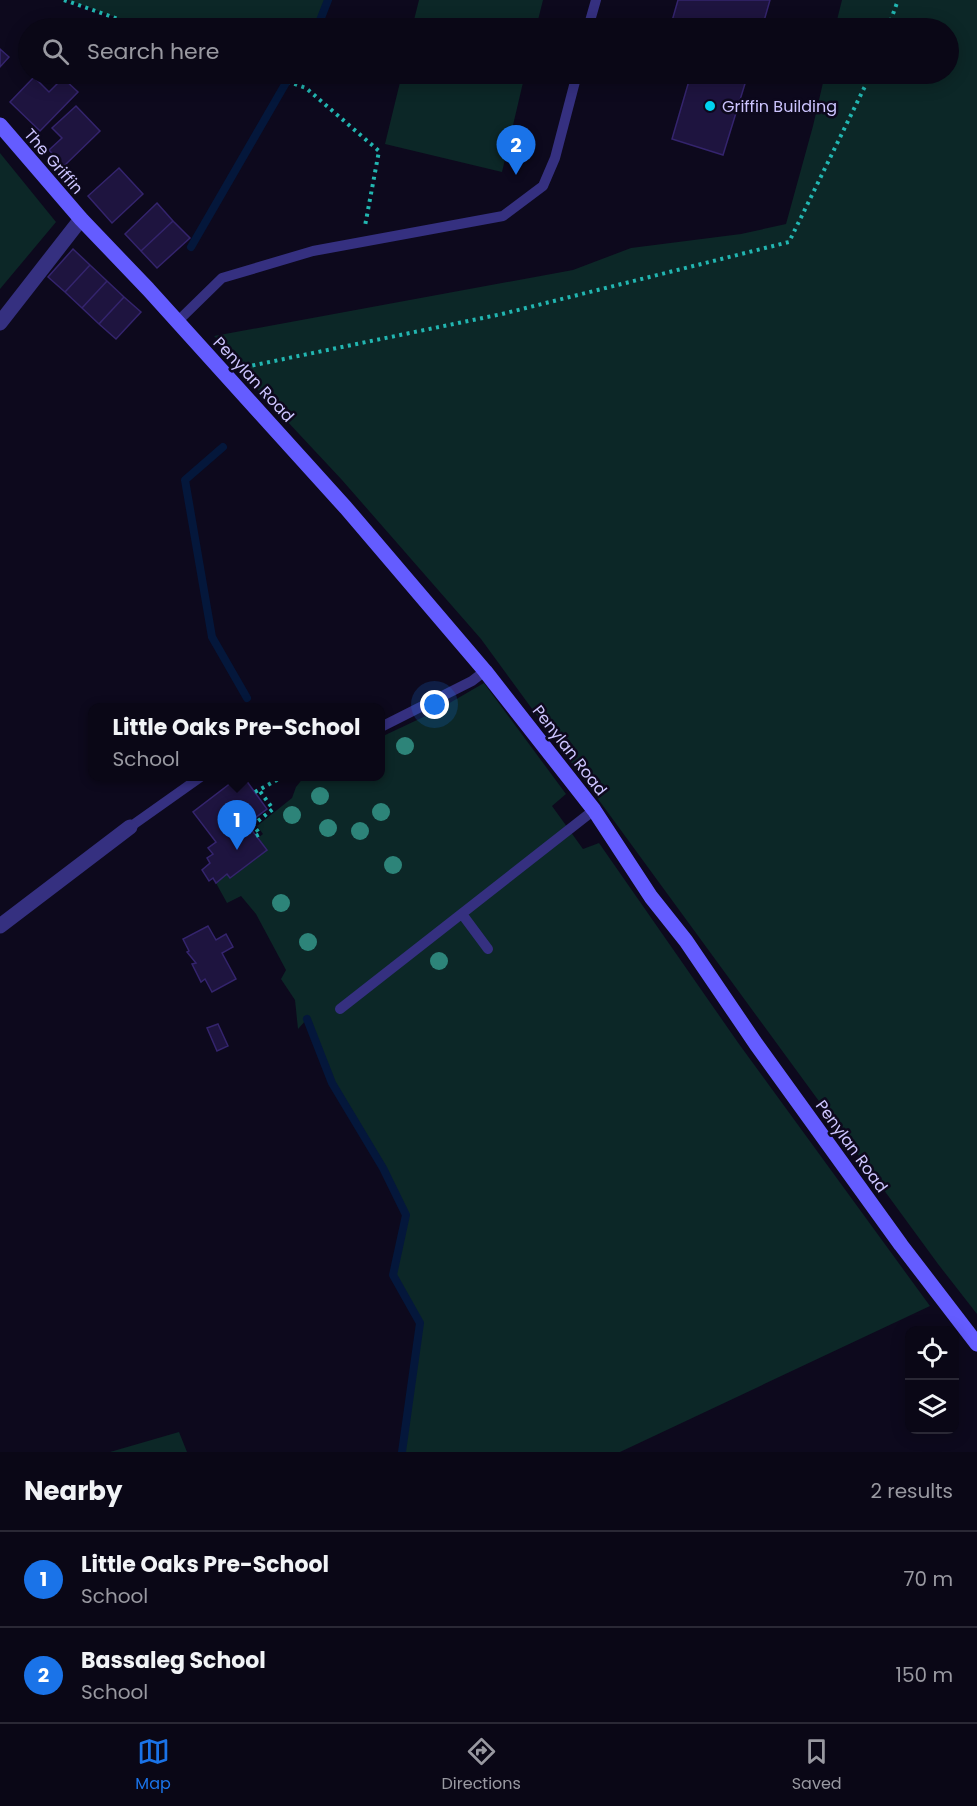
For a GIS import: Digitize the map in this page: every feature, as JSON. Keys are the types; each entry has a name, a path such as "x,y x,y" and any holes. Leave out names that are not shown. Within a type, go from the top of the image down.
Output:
{"street":[{"name":"The Griffin","path":"0,125 81,219"},
{"name":"Penylan Road","path":"81,219 223,371 346,508 485,671 594,810 651,897 687,941 756,1044 901,1245 977,1344"},
{"path":"0,323 81,219"},
{"path":"0,926 130,827"}],"lane":[{"path":"591,18 596,0"},
{"path":"177,322 222,278 313,251 362,244 503,216 543,186 555,158 574,84"},
{"path":"385,725 472,681 485,671"},
{"path":"130,827 196,781"},
{"path":"340,1009 594,810"},
{"path":"462,914 488,949"}],"path":[{"path":"64,0 115,18"},
{"path":"892,18 898,0"},
{"path":"296,84 306,88 379,151 362,244"},
{"path":"223,371 502,314 789,242 866,84"},
{"path":"256,836 260,834 253,825 273,809 257,791 276,781"}],"green space":[{"path":"68,0 328,0 320,18 118,18"},
{"path":"419,0 543,0 538,18 414,18"},
{"path":"842,0 977,0 977,1314 938,1264 481,639 342,480 257,389 246,367 214,336 573,270 631,248 741,234 786,224 823,84 959,84 959,18 838,18"},
{"path":"400,84 523,84 502,172 385,144"},
{"path":"0,153 56,222 0,289"},
{"path":"484,683 566,794 552,806 583,849 599,843 739,1044 930,1306 620,1452 402,1452 420,1323 393,1275 406,1215 383,1168 332,1083 307,1019 298,1029 295,1000 281,979 286,970 256,914 241,896 227,903 216,883 227,874 230,877 267,850 258,838 263,834 257,826 292,798 301,781 385,781 385,735 434,712"},
{"path":"179,1432 187,1452 110,1452"}],"building":[{"path":"678,0 770,0 765,18 673,18"},
{"path":"0,49 9,57 0,67"},
{"path":"27,84 41,84 49,92 57,84 69,84 78,92 40,131 10,102"},
{"name":"Griffin Building","path":"688,84 745,84 723,155 672,139"},
{"path":"76,106 100,131 64,166 49,150 62,138 52,128"},
{"path":"119,168 143,194 112,223 88,196"},
{"path":"157,203 173,221 141,251 125,234"},
{"path":"173,221 190,238 157,268 141,251"},
{"path":"73,249 90,265 65,292 48,277"},
{"path":"90,265 107,281 82,308 65,292"},
{"path":"107,281 124,297 99,324 82,308"},
{"path":"124,297 141,312 116,339 99,324"},
{"path":"233,781 247,781 267,809 247,824 267,850 230,878 227,874 216,883 213,878 209,881 202,870 210,863 207,858 213,854 208,848 216,842 193,812"},
{"path":"208,926 216,940 226,934 233,947 222,953 236,979 212,992 205,979 201,982 192,964 196,963 187,952 189,951 183,939"},
{"path":"218,1024 228,1046 217,1051 207,1028"}],"waterway":[{"path":"321,18 328,0"},
{"path":"191,247 285,84"},
{"path":"223,447 185,480 212,637 247,698"},
{"path":"307,1019 332,1083 383,1168 406,1215 393,1275 420,1323 402,1452"}],"place":[{"name":"Griffin Building","path":"710,106"},
{"name":"Bassaleg School","path":"516,175"},
{"name":"Little Oaks Pre-School","path":"237,850"}]}
